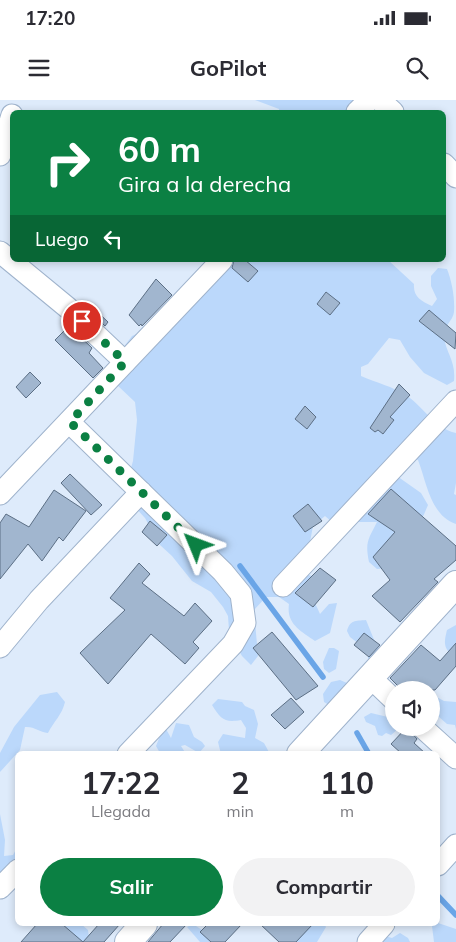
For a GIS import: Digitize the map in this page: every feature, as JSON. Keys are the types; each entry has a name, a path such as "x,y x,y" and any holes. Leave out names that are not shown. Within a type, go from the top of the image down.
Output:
{"street":[{"path":"359,110 369,100"},
{"path":"380,100 391,110"},
{"path":"0,155 10,123"},
{"path":"446,166 456,177"},
{"path":"0,252 10,260"},
{"path":"12,262 68,308 125,362"},
{"path":"0,494 220,262"},
{"path":"283,586 456,401"},
{"path":"70,422 223,572 241,594 245,623 232,644 131,751"},
{"path":"0,647 39,600 141,492"},
{"path":"303,751 456,584"},
{"path":"370,678 385,692"},
{"path":"432,736 456,758"},
{"path":"440,863 456,845"},
{"path":"0,888 15,873"},
{"path":"128,942 142,926"},
{"path":"368,942 382,926"}],"shaded area":[{"path":"255,100 375,100 388,110 279,110"},
{"path":"222,262 390,262 414,284 418,298 432,306 437,299 431,286 431,276 438,268 447,269 452,285 454,312 445,330 444,337 454,368 454,381 447,385 424,373 410,357 400,340 389,338 368,364 361,367 361,376 401,393 413,401 442,427 456,433 456,483 454,494 456,495 456,524 447,520 435,506 418,460 406,456 386,459 387,469 421,493 428,505 422,519 389,568 377,569 369,562 367,545 377,522 332,522 325,516 313,526 306,563 308,575 322,578 311,594 320,614 329,604 337,603 330,633 315,641 292,622 289,604 279,597 266,597 254,610 258,656 251,665 242,656 235,644 229,630 228,616 223,607 211,592 192,581 172,556 160,545 145,518 133,505 127,482 133,461 137,420 135,402 116,384 120,352 132,336 148,329"},
{"path":"366,620 377,647 384,650 372,663 368,658 368,651 350,637 347,631 354,622"},
{"path":"456,625 456,656 453,656 446,647 445,638 447,630"},
{"path":"329,648 339,651 336,669 329,673 324,669 323,662"},
{"path":"340,680 347,683 350,689 329,705 324,702 323,694 331,682"},
{"path":"57,692 65,702 64,707 48,733 31,727 25,727 20,750 15,751 15,756 0,772 0,753 14,727 40,695"},
{"path":"218,699 242,702 245,706 254,710 258,724 255,738 264,743 268,751 220,751 218,742 223,734 245,738 246,728 241,720 231,721 223,719 212,705"},
{"path":"440,699 456,702 456,729 455,725 447,724 440,718"},
{"path":"371,713 385,716 385,734 382,736 378,735 375,726 366,722 364,717"},
{"path":"176,723 189,725 194,737 205,746 201,751 196,751 185,745 181,746 184,751 159,751 156,746 160,736 166,729 171,738"},
{"path":"0,814 5,840 4,856 13,855 15,851 15,866 0,881"},
{"path":"440,924 456,929 456,942 434,942 432,926 440,926"},
{"path":"59,926 83,926 88,930 89,937 101,942 76,942"},
{"path":"196,926 205,932 213,942 200,942 187,927"},
{"path":"299,926 326,927 317,942 297,942 296,938 303,930"},
{"path":"400,933 408,938 410,942 371,942 385,936 392,938"}],"building":[{"path":"234,262 247,262 258,271 248,282 232,268"},
{"path":"156,279 172,295 142,326 141,324 139,326 129,315"},
{"path":"326,292 340,303 330,315 317,304"},
{"path":"91,306 108,322 105,326 88,310"},
{"path":"429,310 456,333 455,349 419,321"},
{"path":"69,326 92,348 89,353 103,368 93,378 55,340"},
{"path":"30,372 41,383 26,398 16,387"},
{"path":"399,384 410,395 390,417 394,420 383,434 378,430 375,432 370,428"},
{"path":"305,406 316,417 307,429 295,419"},
{"path":"70,474 102,505 91,515 61,483"},
{"path":"391,489 456,546 456,560 434,579 438,582 400,622 372,596 390,580 373,557 395,532 368,514"},
{"path":"54,490 86,511 63,541 59,537 42,561 28,544 0,579 0,523 6,514 29,527"},
{"path":"308,504 322,521 305,532 293,516"},
{"path":"150,521 167,535 157,546 142,532"},
{"path":"139,563 150,574 142,583 184,616 195,603 212,621 193,642 199,648 185,664 151,634 108,684 80,653 125,610 110,598"},
{"path":"320,568 336,580 313,607 295,593"},
{"path":"272,632 318,686 296,700 253,648"},
{"path":"364,633 380,645 369,657 354,645"},
{"path":"456,643 456,666 440,684 440,681 393,681 390,678 421,645 440,661"},
{"path":"291,698 304,712 285,729 271,715"},
{"path":"398,736 414,736 417,739 414,743 423,751 399,751 391,744"},
{"path":"35,926 64,926 83,942 21,942"},
{"path":"97,926 118,926 104,942 83,942"},
{"path":"161,926 185,926 170,942 148,942"},
{"path":"206,926 240,926 225,942 211,942 200,932"},
{"path":"262,926 311,926 296,942 279,942"}],"waterway":[{"path":"240,566 323,677"},
{"path":"357,733 367,751"},
{"path":"440,898 456,915"}],"route":[{"path":"82,321 125,362 70,422 196,545"}]}
